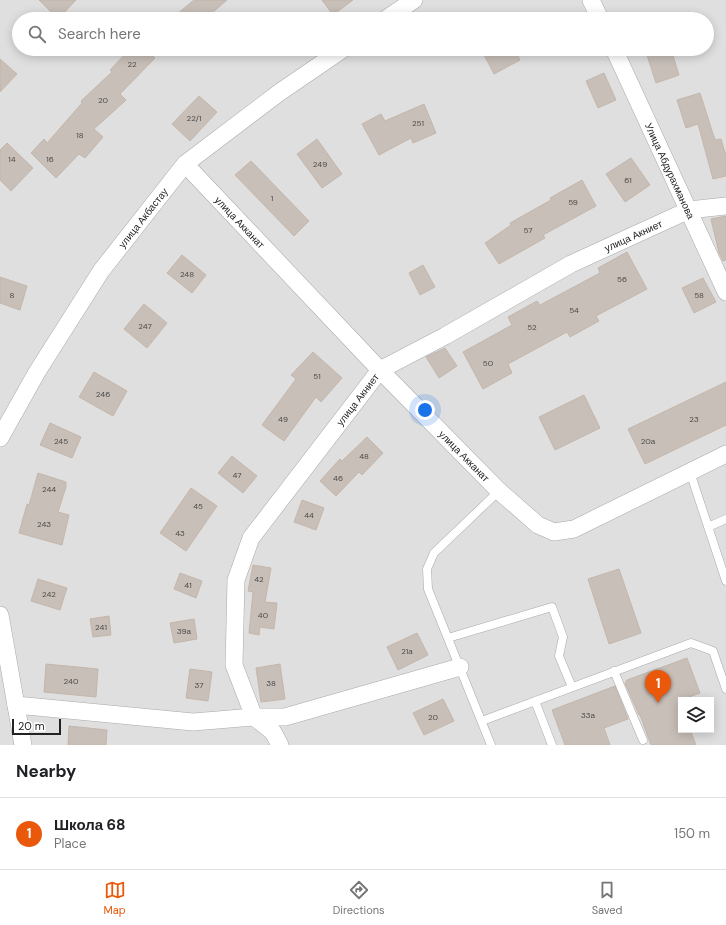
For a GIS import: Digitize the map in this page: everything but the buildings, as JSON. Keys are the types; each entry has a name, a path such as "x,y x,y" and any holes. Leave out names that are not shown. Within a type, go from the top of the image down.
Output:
{"street":[{"path":"396,12 414,0"},
{"path":"591,0 597,12"},
{"name":"улица Акбастау","path":"0,438 37,372 101,270 185,164 280,92 333,56"},
{"name":"Улица Абдурахманова","path":"617,56 726,292"},
{"name":"улица Акканат","path":"185,164 380,370 499,491 538,525 554,532 574,529 726,454"},
{"name":"улица Акниет","path":"254,718 234,665 236,580 251,538 380,370 445,336 571,264 689,210 726,206"},
{"path":"0,615 23,745"},
{"path":"16,705 193,722 285,717 460,667"},
{"path":"254,718 273,732 280,745"}],"lane":[{"path":"690,472 726,581"},
{"path":"491,745 428,589 427,569 434,553 499,491"},
{"path":"708,526 726,519"},
{"path":"448,638 552,607 563,637 559,656 572,687"},
{"path":"482,721 691,643 713,651 726,689"},
{"path":"614,672 642,740"},
{"path":"536,701 552,745"}],"shaded area":[{"path":"0,0 726,0 726,745 0,745"}],"place":[{"name":"Школа 68","path":"658,703"}]}
